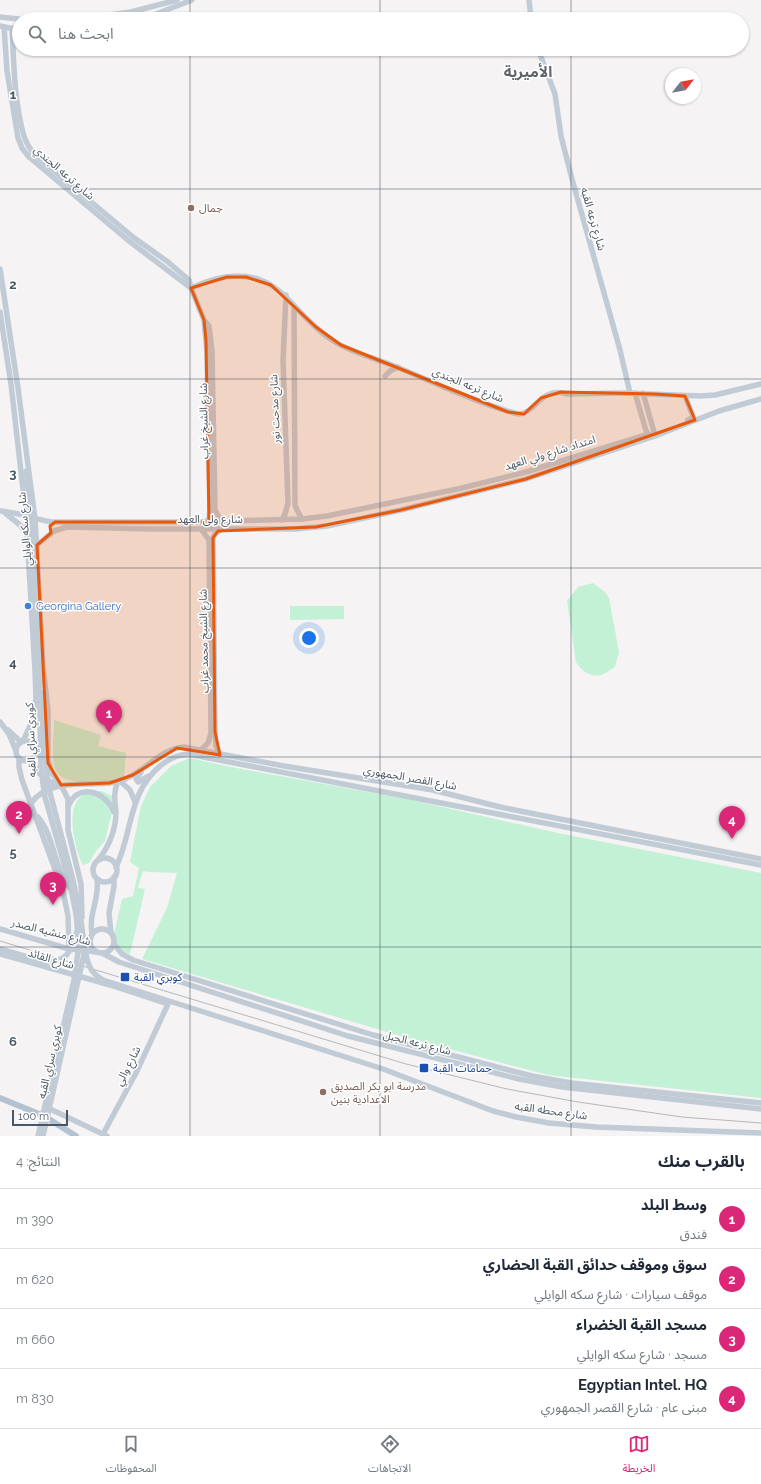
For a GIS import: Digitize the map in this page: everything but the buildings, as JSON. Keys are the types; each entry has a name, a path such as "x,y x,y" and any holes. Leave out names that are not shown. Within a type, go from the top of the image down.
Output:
{"main road":[{"path":"132,12 177,0"},
{"path":"161,12 192,0"},
{"path":"529,0 530,12"},
{"path":"0,17 12,19"},
{"path":"2,26 12,28"},
{"name":"شارع ترعه الجندي","path":"2,26 7,71 18,138 22,148 29,157 123,236 191,288"},
{"name":"شارع ترعه الجندي","path":"14,56 17,97 24,137 28,146 35,155 133,237 187,277 191,282 191,288"},
{"name":"شارع ترعه القبه","path":"541,56 555,94 561,136 568,164 620,350 633,393 652,434"},
{"name":"شارع سكه الوايلي","path":"0,269 18,388 35,519 43,666 48,716 48,763 53,775 61,785 66,796 70,841 81,884 81,922"},
{"name":"شارع ترعه الجندي","path":"191,288 207,281 239,276 265,282 286,296 294,306 316,327 337,343 455,392 518,414 524,414 541,398 561,392 567,394 642,393 685,396 715,395 761,384"},
{"name":"شارع الشيخ غراب","path":"191,288 204,320 209,326 211,341 210,515 207,522"},
{"name":"شارع مدحت نور","path":"282,520 288,503 284,360 286,296"},
{"name":"شارع مدحت نور","path":"294,306 296,505 302,519"},
{"name":"شارع سكه الوايلي","path":"0,312 11,384 25,504 36,698 33,718 22,742"},
{"path":"385,376 390,371 399,368"},
{"name":"كوبري سراي القبه","path":"11,384 17,398 31,514 39,674 41,774 45,797 71,889 78,928 79,950 74,980 38,1136"},
{"path":"642,393 652,434 694,419 761,399"},
{"path":"685,396 694,419"},
{"name":"شارع الشيخ غراب","path":"211,433 215,510 221,521"},
{"name":"امتداد شارع ولي العهد","path":"388,503 462,488 526,472 652,434"},
{"name":"امتداد شارع ولي العهد","path":"388,513 464,495 530,477 652,434"},
{"path":"462,488 464,495"},
{"name":"شارع ولى العهد","path":"1,511 55,522 207,522 302,519 327,516 388,503"},
{"path":"15,513 25,504"},
{"path":"1,511 16,521 27,534"},
{"name":"شارع ولى العهد","path":"37,545 54,531 67,527 201,529 306,528 327,526 388,513"},
{"path":"54,531 50,526 52,522 55,522"},
{"name":"شارع الشيخ محمد غراب","path":"201,529 209,540 211,733 208,743 201,750"},
{"name":"شارع الشيخ محمد غراب","path":"220,755 216,746 215,732 213,538 215,534 222,529"},
{"name":"كوبري سراي القبه","path":"43,1136 85,950 73,880 48,786 43,725 43,697 45,686"},
{"path":"0,722 22,742"},
{"path":"6,729 19,758 21,776 63,891 67,909 69,949"},
{"path":"16,751 17,746 22,742 30,742 35,748 35,754 31,759 25,761 19,758"},
{"name":"شارع القصر الجمهوري","path":"31,803 44,791 61,785 119,781 142,770 163,754 177,748 184,747 220,755 381,783 428,789 525,815"},
{"name":"شارع القصر الجمهوري","path":"116,867 123,850 135,802 144,785 170,758 188,754 449,804 525,815 728,856 761,859"},
{"name":"شارع القصر الجمهوري","path":"31,759 36,770 41,775 50,782 61,785"},
{"path":"142,770 136,779 138,782 152,775"},
{"path":"114,877 106,882 101,882 94,875 93,870 94,866 108,846 115,819 114,793 119,781 130,790 135,802"},
{"path":"428,789 433,796 430,800"},
{"path":"68,810 72,800 78,794 93,792 100,795 109,803 113,810 115,819"},
{"path":"445,793 442,797 449,804"},
{"path":"34,813 43,823 59,869 71,889"},
{"name":"شارع القصر الجمهوري","path":"738,857 761,865"},
{"path":"97,879 97,896 91,919 92,934 90,942 92,949 99,953 110,951 114,944 109,923 109,908 114,886 116,867 108,858 98,860"},
{"path":"0,949 45,962 58,961 68,954 78,928"},
{"path":"92,934 96,930 101,929 107,930 111,934"},
{"name":"شارع منشيه الصدر","path":"0,930 69,949 99,953"},
{"path":"69,939 75,942 90,942"},
{"name":"شارع ترعه الجبل","path":"114,944 119,952 127,958 164,973 291,1018 348,1036 414,1048"},
{"name":"شارع محطه القبه","path":"85,950 90,969 99,978 383,1069 493,1111 549,1123 596,1127 761,1133"},
{"name":"شارع ترعه الجبل","path":"99,953 114,960 294,1010 414,1048 545,1082 685,1101 761,1109"},
{"name":"شارع القائد","path":"0,954 97,981 168,1004"},
{"name":"شارع والي","path":"105,1135 168,1004"},
{"path":"291,1018 294,1010"},
{"name":"شارع ترعه الجبل","path":"545,1082 571,1083 685,1094 761,1103"},
{"path":"685,1094 685,1101"},
{"path":"0,1098 44,1116 76,1136"},
{"path":"48,1108 105,1135"}],"highlighted area":[{"path":"227,277 246,277 271,285 316,327 341,345 508,412 524,414 541,398 561,392 655,394 685,396 695,420 526,479 401,510 316,527 218,531 213,538 215,732 220,755 177,748 133,775 110,783 61,785 48,763 37,545 51,533 50,526 55,522 209,522 206,341 204,320 191,288"}],"green space":[{"path":"593,583 605,592 609,598 619,652 615,667 603,674 597,675 587,673 576,662 567,601 578,587"},
{"path":"290,606 344,606 344,619 290,620"},
{"path":"54,720 101,735 98,746 126,753 124,778 86,782 67,779 60,775 55,769 53,758"},
{"path":"190,758 231,767 407,799 558,833 761,873 761,1098 548,1075 397,1035 142,959 167,908 177,873 143,871 138,888 145,889 130,954 117,949 113,938 122,899 133,896 139,868 130,862 141,806 150,787 171,766"},
{"path":"95,791 102,791 112,796 114,804 105,841 96,851 89,863 83,865 74,839 74,809 77,801 83,795"}],"railway":[{"path":"0,941 406,1064 507,1089 578,1102 682,1117 761,1123"}],"place":[{"name":"جمال","path":"191,208"},
{"name":"Georgina Gallery","path":"28,606"},
{"name":"وسط البلد","path":"109,733"},
{"name":"سوق وموقف حدائق القبة الحضاري","path":"19,834"},
{"name":"Egyptian Intel. HQ","path":"732,839"},
{"name":"مسجد القبة الخضراء","path":"53,905"},
{"name":"كوبري القبة","path":"125,977"},
{"name":"حمامات القبة","path":"424,1068"},
{"name":"مدرسة ابو بكر الصديق الاعدادية بنين","path":"323,1092"}],"district":[{"name":"الأميرية","path":"528,72"}]}
